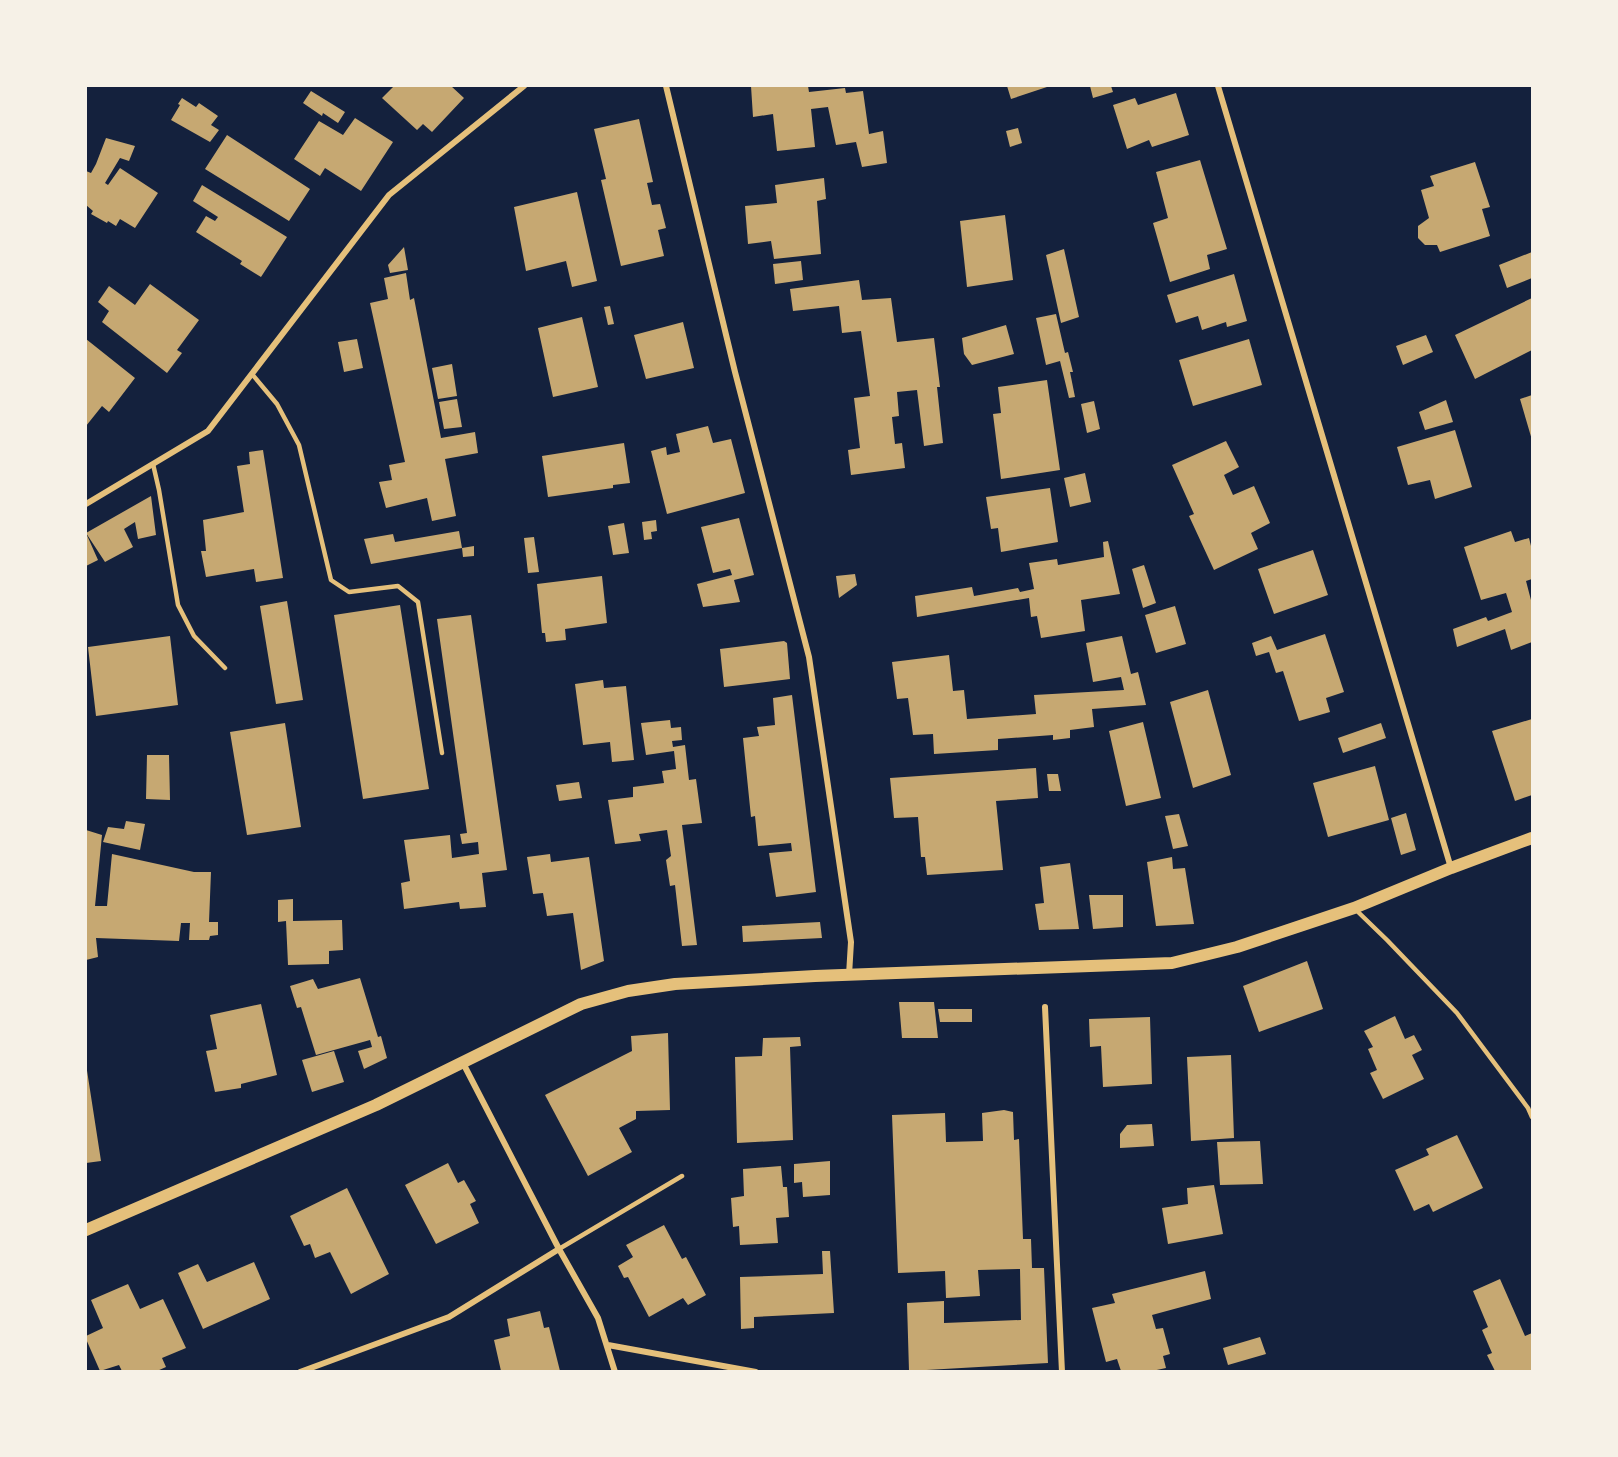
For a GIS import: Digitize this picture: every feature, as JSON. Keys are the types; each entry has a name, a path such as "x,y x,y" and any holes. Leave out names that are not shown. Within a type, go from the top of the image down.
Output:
{"main road":[{"path":"86,1230 376,1105 581,1004 627,991 675,984 849,975 1172,963 1237,947 1354,908 1451,868 1533,838"}],"street":[{"path":"86,504 208,431 389,195 524,86"},
{"path":"666,86 735,372 809,657 851,942 849,975"},
{"path":"1218,86 1451,868"},
{"path":"1045,1006 1062,1371"},
{"path":"463,1063 559,1249 598,1318 615,1371"},
{"path":"300,1371 449,1317 559,1249"},
{"path":"608,1345 756,1371"}],"lane":[{"path":"252,374 277,404 299,445 331,580 349,592 398,586 418,602 442,753"},
{"path":"153,464 178,605 194,636 225,668"},
{"path":"1354,908 1388,939 1457,1013 1528,1108 1533,1118"},
{"path":"559,1249 682,1176"}],"building":[{"path":"394,86 451,86 464,98 432,132 423,124 417,130 382,98"},
{"path":"751,86 808,86 809,92 845,88 846,93 863,91 869,134 883,131 887,163 862,167 856,142 836,145 828,107 811,109 815,147 777,151 773,114 753,117"},
{"path":"1007,86 1050,86 1011,99"},
{"path":"1090,86 1111,86 1113,92 1093,98"},
{"path":"311,91 345,112 338,123 323,113 322,116 303,103"},
{"path":"1176,93 1189,135 1152,147 1149,140 1127,149 1113,105 1135,98 1138,105"},
{"path":"182,98 196,107 199,103 218,116 211,125 219,130 210,142 171,120"},
{"path":"355,118 393,142 361,191 325,168 320,176 294,159 319,121 343,135"},
{"path":"639,119 653,182 647,183 652,205 660,204 666,228 658,230 664,256 621,266 601,180 606,179 594,129"},
{"path":"1018,128 1022,143 1010,147 1006,131"},
{"path":"227,135 310,189 289,221 205,169"},
{"path":"106,138 135,146 129,161 120,158 105,183 108,185 120,168 158,193 135,228 120,219 116,226 108,221 107,223 91,214 93,211 86,205 86,171 91,173"},
{"path":"1200,160 1227,249 1207,255 1210,269 1170,282 1153,223 1168,218 1156,172"},
{"path":"1475,162 1490,207 1482,209 1490,236 1440,252 1437,245 1425,245 1418,238 1418,226 1429,218 1421,190 1434,186 1430,176"},
{"path":"824,178 826,199 817,201 821,254 774,259 771,241 748,244 745,206 777,203 775,185"},
{"path":"202,185 287,237 261,277 240,264 242,261 196,232 206,216 215,221 218,217 193,201"},
{"path":"577,192 597,281 572,287 566,261 526,271 514,207"},
{"path":"1005,215 1013,280 967,287 960,221"},
{"path":"404,247 408,270 390,273 388,265"},
{"path":"1064,249 1079,317 1061,323 1046,255"},
{"path":"1532,252 1532,278 1507,288 1499,265"},
{"path":"801,261 803,280 775,284 773,264"},
{"path":"406,273 410,300 414,298 441,438 475,432 478,453 445,459 456,516 432,521 427,498 386,508 379,482 392,480 389,465 405,462 370,303 388,299 384,278"},
{"path":"1234,274 1247,321 1227,327 1226,322 1202,330 1198,316 1176,323 1167,295"},
{"path":"859,280 862,300 891,298 897,342 934,338 943,443 924,446 917,390 897,392 899,416 892,417 895,444 902,443 905,468 851,475 848,450 860,448 854,398 870,396 861,331 842,333 839,306 793,311 790,289"},
{"path":"150,284 199,320 177,350 182,353 167,373 102,322 109,311 98,302 109,286 135,305"},
{"path":"1532,298 1532,350 1475,379 1455,335"},
{"path":"610,306 614,324 608,325 604,307"},
{"path":"1056,314 1065,353 1068,352 1073,372 1070,372 1075,397 1069,398 1060,361 1046,365 1036,318"},
{"path":"582,317 598,387 553,397 538,328"},
{"path":"683,322 694,368 646,379 634,335"},
{"path":"1006,325 1014,354 972,365 964,354 962,338"},
{"path":"1426,335 1433,352 1403,365 1396,346"},
{"path":"86,339 135,378 109,412 102,406 86,426"},
{"path":"357,339 363,368 344,372 338,342"},
{"path":"1249,339 1262,385 1193,406 1179,360"},
{"path":"452,364 457,396 438,399 432,368"},
{"path":"1047,380 1060,470 1001,479 993,414 1001,413 998,387"},
{"path":"1532,395 1532,440 1520,399"},
{"path":"457,399 462,427 444,429 439,402"},
{"path":"1446,400 1453,422 1425,430 1419,412"},
{"path":"1094,401 1100,429 1087,433 1081,404"},
{"path":"708,426 713,443 731,439 745,493 667,514 651,451 666,447 667,455 680,452 676,434"},
{"path":"1455,430 1472,487 1435,499 1430,480 1408,485 1397,447"},
{"path":"1226,441 1239,467 1224,475 1233,495 1254,486 1270,523 1251,533 1258,549 1214,570 1189,516 1194,514 1172,465"},
{"path":"624,443 630,483 613,485 613,488 548,497 542,456"},
{"path":"263,450 283,578 256,582 254,569 206,577 201,551 206,551 203,520 244,512 237,466 250,464 249,452"},
{"path":"1085,473 1091,502 1070,507 1064,478"},
{"path":"1050,488 1058,542 1001,552 998,528 991,529 986,497"},
{"path":"151,496 156,535 138,539 135,522 124,529 133,547 105,562 86,533"},
{"path":"739,518 754,575 734,580 740,602 703,607 697,584 732,575 730,569 713,573 701,527"},
{"path":"656,520 657,531 651,532 652,539 644,540 642,522"},
{"path":"624,523 629,553 613,555 608,526"},
{"path":"459,531 462,548 371,564 364,539 393,534 395,542"},
{"path":"1511,531 1515,542 1529,538 1532,550 1532,579 1526,581 1532,604 1532,642 1511,650 1505,629 1457,647 1453,629 1486,617 1488,621 1512,612 1506,593 1481,600 1464,547"},
{"path":"86,533 98,560 86,566"},
{"path":"534,537 539,572 528,573 524,538"},
{"path":"1108,541 1120,594 1081,600 1085,631 1041,638 1037,616 1031,617 1029,598 917,617 915,596 972,587 974,596 1018,588 1020,592 1034,589 1029,563 1057,559 1058,565 1104,557 1103,542"},
{"path":"474,546 474,556 463,557 462,548"},
{"path":"1313,550 1328,595 1274,614 1258,569"},
{"path":"1144,565 1156,603 1143,608 1132,569"},
{"path":"855,574 857,585 839,598 836,576"},
{"path":"602,576 607,623 565,629 566,640 546,642 545,633 542,633 537,584"},
{"path":"287,601 303,700 276,704 260,606"},
{"path":"400,605 429,789 363,799 334,615"},
{"path":"1175,606 1186,644 1156,653 1145,615"},
{"path":"471,615 507,870 482,873 486,907 460,909 459,902 404,909 401,883 410,881 404,840 450,835 452,858 479,854 478,842 462,844 460,834 467,833 437,619"},
{"path":"1325,634 1344,692 1326,698 1330,712 1299,721 1283,671 1276,673 1269,652 1256,656 1252,643 1271,636 1277,650"},
{"path":"170,636 178,705 96,716 88,647"},
{"path":"1122,636 1131,674 1138,672 1146,705 1092,709 1094,727 1070,730 1070,738 1053,740 1053,735 998,739 998,750 934,754 933,734 913,735 908,698 897,699 892,662 949,655 953,691 964,690 967,719 1036,714 1034,695 1124,690 1121,677 1093,682 1086,643"},
{"path":"784,641 787,643 790,679 724,687 720,649"},
{"path":"603,680 604,688 626,686 634,760 612,762 610,742 583,745 575,684"},
{"path":"1208,690 1231,775 1193,788 1170,702"},
{"path":"792,695 816,892 776,897 769,853 792,851 791,843 758,846 755,816 751,817 743,738 759,736 757,727 775,725 773,698"},
{"path":"1532,719 1532,795 1515,801 1492,731"},
{"path":"670,720 671,728 681,727 682,740 672,741 673,747 685,745 689,780 696,779 702,823 682,825 697,945 682,946 675,885 670,886 666,860 671,856 667,830 639,834 641,841 615,844 608,800 633,797 633,787 664,783 662,771 676,769 674,751 646,755 641,723"},
{"path":"1143,722 1161,798 1126,806 1109,731"},
{"path":"285,723 301,827 247,835 230,732"},
{"path":"1381,723 1386,738 1343,753 1338,738"},
{"path":"147,755 169,755 170,800 146,799"},
{"path":"1375,766 1389,820 1328,837 1313,783"},
{"path":"1036,768 1038,798 996,801 1003,870 927,875 925,857 921,857 918,817 894,818 890,778"},
{"path":"1047,774 1058,774 1061,791 1049,791"},
{"path":"579,782 582,798 559,801 556,785"},
{"path":"1406,813 1416,850 1401,855 1391,818"},
{"path":"1179,814 1188,846 1173,849 1165,816"},
{"path":"126,821 145,824 140,850 103,842 108,827 124,829"},
{"path":"86,830 102,835 95,906 107,906 112,854 194,872 211,872 209,922 218,922 218,935 210,936 209,940 189,940 190,923 181,923 179,941 96,938 98,957 86,960"},
{"path":"550,854 551,862 589,857 604,961 581,970 573,913 547,916 543,893 533,894 527,857"},
{"path":"1172,857 1173,869 1185,868 1194,924 1156,926 1147,862"},
{"path":"1070,863 1079,929 1039,930 1035,904 1044,903 1040,867"},
{"path":"1089,895 1123,895 1123,927 1093,929"},
{"path":"293,899 293,921 342,920 343,950 329,951 329,964 288,965 286,921 278,922 278,900"},
{"path":"820,922 822,938 743,942 742,926"},
{"path":"1307,961 1323,1009 1259,1032 1243,986"},
{"path":"360,978 378,1037 381,1036 387,1058 364,1069 358,1051 372,1047 370,1040 316,1055 301,1007 297,1008 290,986 313,979 318,989"},
{"path":"899,1002 934,1002 938,1038 902,1038"},
{"path":"261,1004 277,1075 241,1084 241,1088 215,1092 206,1051 217,1049 210,1015"},
{"path":"938,1009 972,1009 972,1022 940,1022"},
{"path":"1395,1016 1405,1039 1414,1035 1422,1050 1412,1055 1424,1079 1383,1099 1370,1073 1377,1070 1368,1049 1373,1047 1364,1031"},
{"path":"1150,1017 1152,1084 1103,1087 1101,1046 1090,1047 1089,1019"},
{"path":"668,1033 670,1110 636,1111 636,1119 619,1128 632,1152 588,1176 545,1095 632,1051 631,1036"},
{"path":"800,1037 801,1046 790,1047 793,1140 737,1143 735,1057 762,1056 763,1038"},
{"path":"334,1051 344,1082 312,1092 302,1060"},
{"path":"1231,1055 1234,1138 1191,1141 1187,1057"},
{"path":"86,1064 101,1161 86,1163"},
{"path":"1004,1110 1013,1112 1014,1140 1019,1139 1023,1239 1031,1239 1032,1268 1044,1268 1048,1363 909,1371 907,1303 944,1301 944,1323 1021,1320 1020,1269 978,1270 980,1296 946,1298 945,1271 898,1273 892,1115 945,1113 946,1142 983,1141 982,1113"},
{"path":"1152,1124 1154,1146 1120,1148 1120,1134 1127,1125"},
{"path":"1457,1135 1483,1188 1433,1212 1429,1204 1414,1211 1395,1170 1429,1155 1426,1149"},
{"path":"1260,1141 1263,1184 1220,1185 1217,1142"},
{"path":"830,1161 830,1195 803,1197 802,1182 794,1183 794,1164"},
{"path":"448,1163 458,1183 464,1180 476,1201 470,1204 479,1223 436,1244 405,1185"},
{"path":"781,1166 783,1187 787,1187 789,1217 776,1218 778,1243 740,1245 739,1226 733,1227 731,1198 744,1196 743,1169"},
{"path":"1214,1185 1223,1234 1168,1244 1162,1208 1188,1204 1187,1188"},
{"path":"347,1188 389,1274 351,1294 330,1252 315,1258 310,1244 304,1246 290,1216"},
{"path":"664,1225 682,1259 686,1257 706,1295 688,1305 683,1298 649,1317 628,1277 624,1278 618,1266 633,1257 626,1245"},
{"path":"822,1251 830,1251 834,1313 754,1317 754,1328 741,1329 740,1277 823,1274"},
{"path":"254,1262 270,1299 203,1329 178,1273 198,1264 207,1282"},
{"path":"1205,1271 1211,1299 1152,1315 1156,1329 1163,1328 1170,1354 1163,1356 1166,1368 1152,1371 1121,1371 1117,1359 1106,1362 1092,1308 1115,1303 1112,1294"},
{"path":"1500,1279 1525,1336 1532,1333 1532,1371 1495,1371 1487,1355 1492,1353 1482,1330 1488,1327 1473,1291"},
{"path":"128,1284 140,1309 163,1299 186,1348 162,1358 166,1367 157,1371 122,1371 119,1365 100,1371 86,1339 86,1336 103,1328 91,1300"},
{"path":"540,1311 544,1328 549,1327 560,1371 501,1371 494,1340 510,1336 507,1319"},
{"path":"1260,1337 1266,1354 1228,1365 1223,1348"}]}
